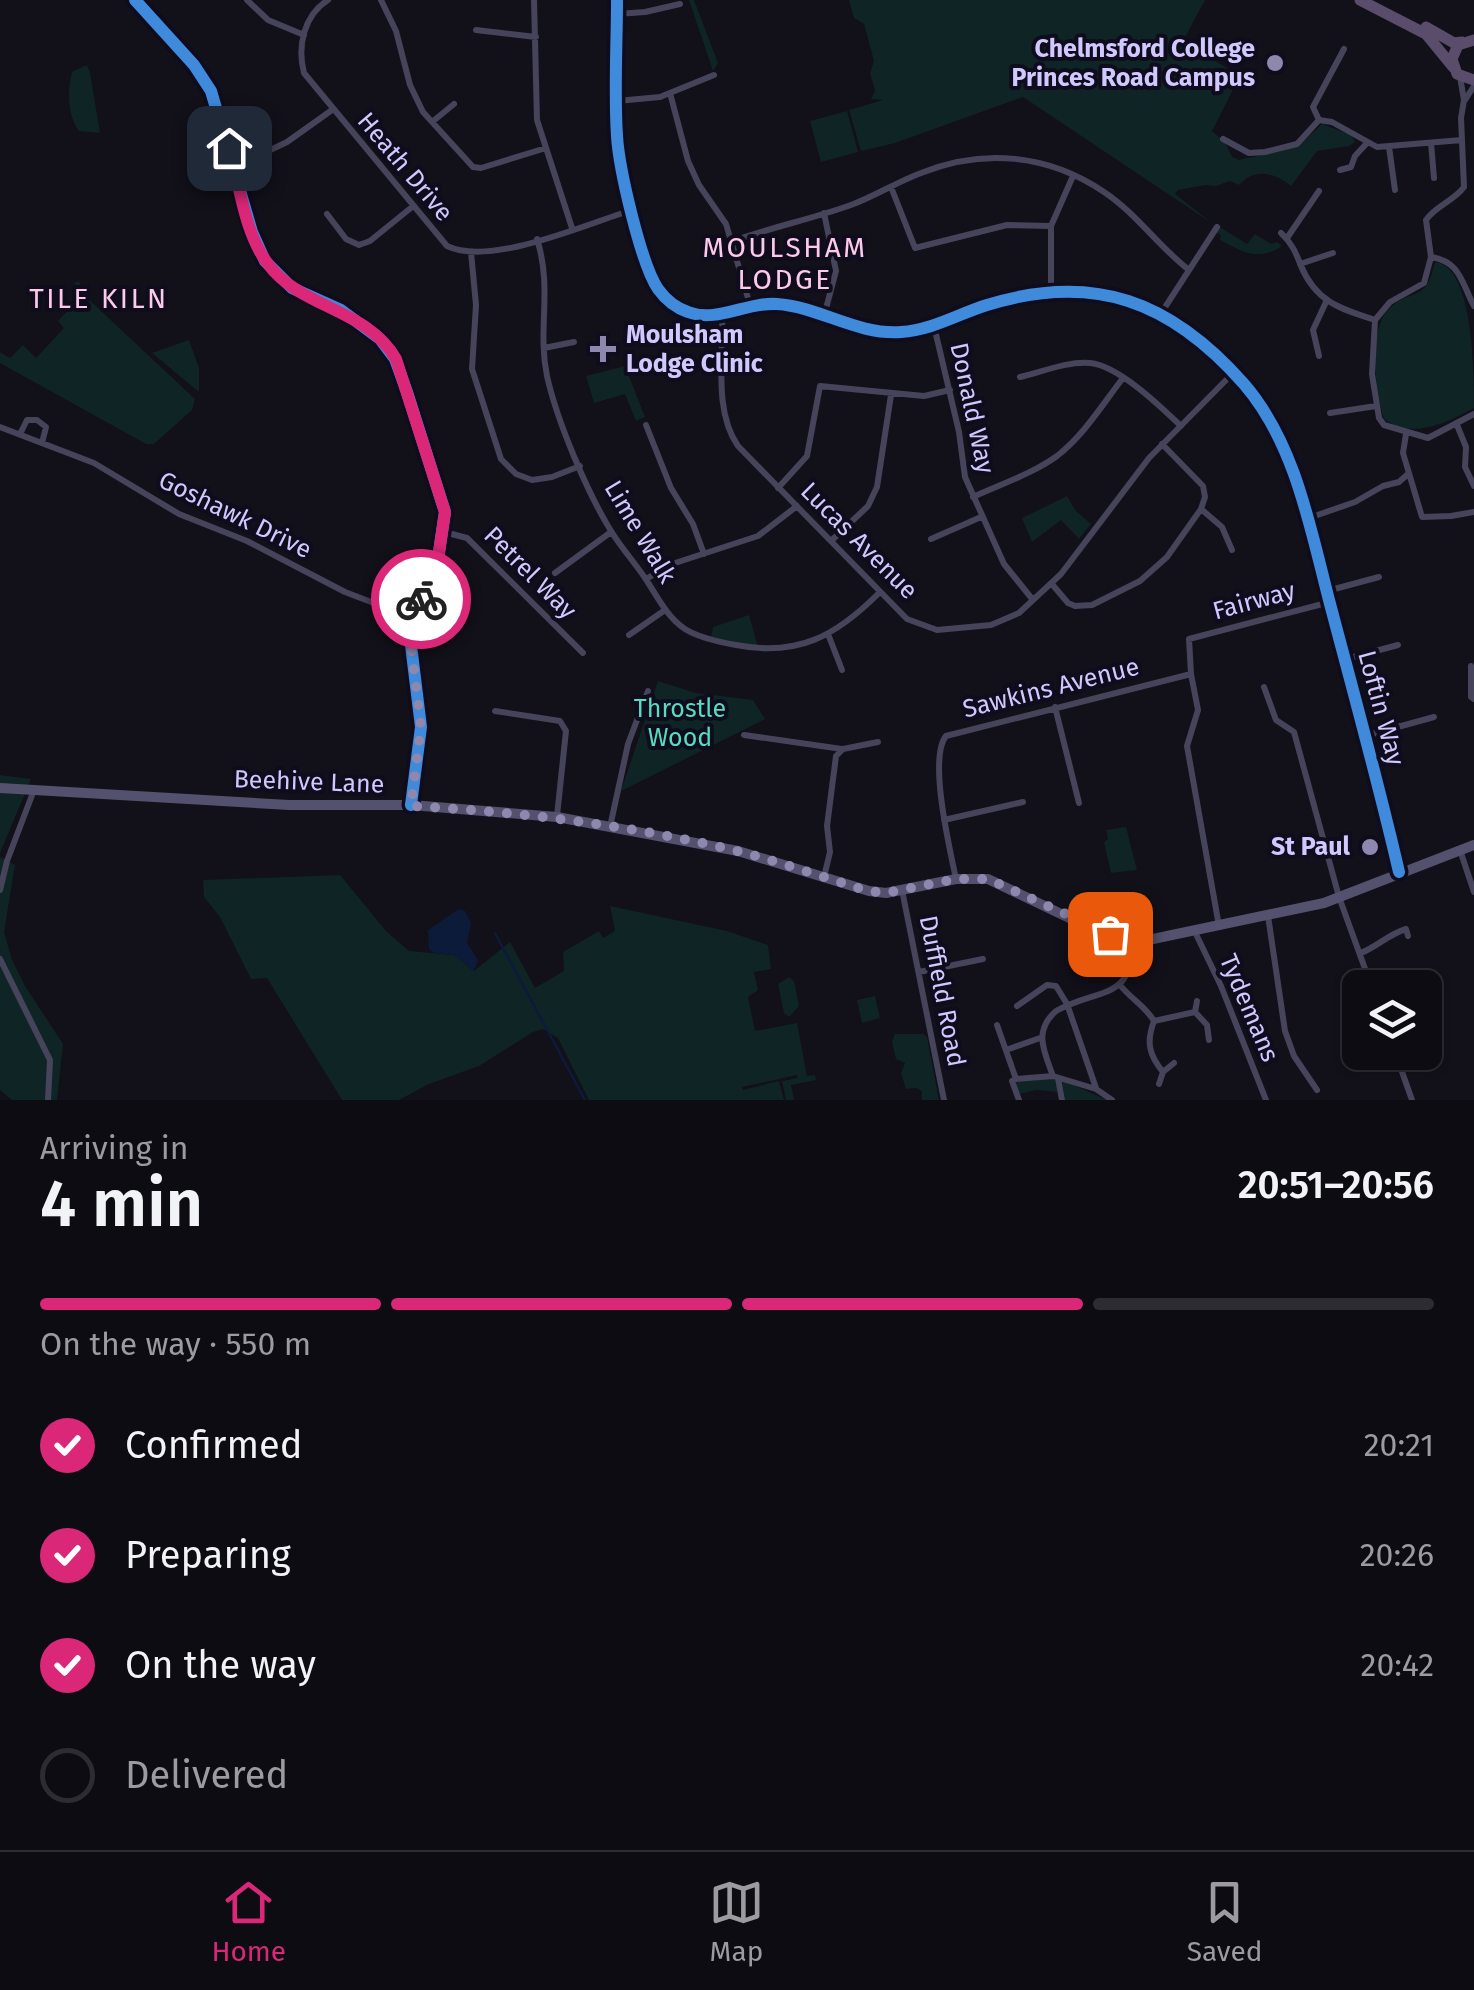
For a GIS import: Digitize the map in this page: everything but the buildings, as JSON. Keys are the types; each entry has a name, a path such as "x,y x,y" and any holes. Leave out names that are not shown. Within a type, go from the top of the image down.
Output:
{"main road":[{"path":"1360,0 1426,34 1456,71 1474,83"},
{"path":"1378,0 1450,42 1469,40"},
{"path":"1456,71 1453,52 1469,40"},
{"name":"Beehive Lane","path":"0,788 289,804 411,806 557,817 738,851 868,891 902,890 956,879 996,881 1082,924 1132,939 1195,932 1339,897 1474,846"}],"street":[{"path":"135,0 206,81 216,102 257,245 271,269 302,294 350,316 391,352 444,503 444,532 438,559 413,618 410,650 421,727 411,806"},
{"path":"247,0 268,20 304,35 314,12 328,0"},
{"path":"381,0 396,31 410,85 423,112 473,167 482,168 546,148"},
{"path":"534,0 534,94 546,148 572,228"},
{"path":"617,0 619,152 632,210 660,292 674,306 692,314 722,314 750,305 722,215 692,172 670,93"},
{"path":"617,14 680,4"},
{"path":"476,30 536,37"},
{"name":"Heath Drive","path":"304,35 304,73 332,110 442,242 471,252"},
{"path":"1344,49 1313,107 1319,120 1350,130 1377,147 1462,140"},
{"path":"1456,71 1464,100 1464,187 1456,198 1428,216 1431,257 1424,283 1390,302 1375,320 1372,374 1376,406 1384,425 1406,434 1428,438 1474,414"},
{"path":"617,101 645,100 714,75"},
{"path":"1464,100 1474,83"},
{"path":"432,122 454,104"},
{"path":"235,167 286,142 332,110"},
{"path":"1223,139 1248,153 1265,152 1297,144 1319,120"},
{"path":"1340,170 1351,167 1366,142"},
{"path":"1431,143 1434,178"},
{"path":"1390,146 1395,190"},
{"path":"733,242 824,213 922,172 1008,156 1035,161 1106,192 1189,270"},
{"path":"1051,290 1051,226 1073,176"},
{"path":"891,187 915,248 1007,225 1051,226"},
{"path":"1464,187 1474,190"},
{"path":"1319,191 1284,235 1313,289 1326,302 1375,320"},
{"path":"327,214 346,238 359,245 370,241 412,207"},
{"path":"580,466 552,478 532,480 516,474 500,458 472,369 476,305 471,252 537,239 632,210"},
{"path":"824,213 836,271 824,316"},
{"path":"1160,315 1217,228"},
{"name":"Lime Walk","path":"537,239 547,280 544,348 548,378 580,466 612,532 665,610 683,628 702,637 778,650 828,634 853,619 879,593"},
{"path":"1300,264 1332,253"},
{"path":"1431,257 1457,268 1474,306"},
{"name":"Loftin Way","path":"750,305 790,305 878,332 906,332 934,326 983,306 1051,290 1107,294 1160,315 1201,343 1253,396 1291,466 1346,659 1399,872"},
{"path":"1319,356 1313,330 1326,302"},
{"name":"Lucas Avenue","path":"722,314 725,422 738,446 907,619 937,630 998,624 1034,600 1162,444 1233,373"},
{"name":"Donald Way","path":"934,326 950,390 964,477 1004,564 1034,600"},
{"path":"544,348 574,342"},
{"path":"1020,377 1092,363 1122,378 1181,426"},
{"path":"973,497 1056,456 1090,422 1122,378"},
{"path":"778,488 807,456 820,386 891,395 924,396 950,390"},
{"path":"831,541 868,506 877,487 891,395"},
{"path":"1330,413 1376,406"},
{"name":"Goshawk Drive","path":"20,434 28,420 36,420 46,427 42,443"},
{"path":"646,425 671,488 704,554"},
{"path":"1457,425 1466,446 1466,468 1474,486"},
{"name":"Goshawk Drive","path":"0,427 94,463 195,522 247,541 345,592 413,618"},
{"path":"1406,434 1404,453 1422,517 1474,512"},
{"path":"1051,583 1075,606 1092,605 1128,588 1160,564 1206,497 1203,486 1162,444"},
{"path":"1306,519 1346,506 1409,473"},
{"path":"1398,482 1413,489"},
{"path":"646,580 672,564 758,536 797,506"},
{"path":"1201,509 1222,527 1232,550"},
{"path":"930,539 981,517"},
{"name":"Petrel Way","path":"444,532 467,538 583,653"},
{"path":"556,573 612,532"},
{"path":"1327,591 1379,577"},
{"name":"Fairway","path":"1191,674 1189,640 1330,602"},
{"path":"628,634 665,610"},
{"path":"828,634 842,670"},
{"path":"1346,659 1398,645"},
{"path":"1471,666 1474,699"},
{"path":"1191,674 1198,710 1187,746 1219,927"},
{"name":"Sawkins Avenue","path":"956,879 944,820 939,752 946,736 1191,674"},
{"path":"1264,687 1276,720 1294,732 1339,897 1366,970"},
{"path":"610,827 628,744 648,690"},
{"path":"1055,708 1078,803"},
{"path":"495,711 560,721 566,732 557,817"},
{"path":"1365,736 1434,717"},
{"path":"744,735 843,749 878,742"},
{"path":"824,877 830,852 827,826 836,756 843,749"},
{"path":"0,890 35,788"},
{"path":"944,820 1023,802"},
{"path":"1460,850 1474,892"},
{"name":"Duffield Road","path":"902,890 944,1100"},
{"path":"1268,916 1285,1031 1294,1056 1317,1090"},
{"path":"1360,953 1406,928 1408,936"},
{"name":"Tydemans","path":"1195,932 1266,1100"},
{"path":"1062,1100 1040,1038 1048,1018 1068,1004 1120,985 1130,973 1132,939"},
{"path":"0,959 50,1060 48,1100"},
{"path":"918,972 982,959"},
{"path":"1017,1006 1052,984 1068,1004 1096,1089"},
{"path":"1120,985 1134,1002 1146,1008 1154,1021 1149,1042 1152,1058 1164,1072"},
{"path":"1195,1012 1197,1001"},
{"path":"1154,1021 1195,1012"},
{"path":"1195,1012 1207,1025 1208,1040"},
{"path":"998,1025 1016,1079"},
{"path":"1006,1050 1040,1038"},
{"path":"1159,1084 1164,1072 1174,1064"},
{"path":"1401,1070 1412,1100"},
{"path":"1019,1100 1012,1081 1055,1077 1096,1089 1112,1100"}],"green space":[{"path":"689,0 694,0 718,63 713,71"},
{"path":"849,0 1205,0 1183,41 1240,76 1212,131 1225,142 1232,157 1239,160 1297,147 1322,124 1351,135 1355,142 1317,151 1291,186 1271,175 1258,174 1239,185 1230,181 1178,190 1175,194 1213,224 1023,97 895,143 861,151 849,110 883,100 871,99 875,91 870,73 874,61 864,24 854,18"},
{"path":"87,65 100,133 79,131 70,111 73,71"},
{"path":"847,111 858,152 821,162 810,121"},
{"path":"1220,227 1247,244 1255,234 1282,246 1266,253 1243,251 1220,240"},
{"path":"1435,262 1448,268 1464,301 1472,348 1474,408 1441,424 1406,428 1384,419 1376,378 1378,332 1388,310 1427,285"},
{"path":"79,281 83,294 195,399 192,410 154,444 146,444 0,363 0,352 10,358 23,345 36,358 64,328 58,321 76,302 74,294 79,288 74,283"},
{"path":"189,340 199,368 199,392 152,353"},
{"path":"625,366 645,417 636,421 625,394 594,403 586,376"},
{"path":"1067,496 1075,510 1091,524 1079,539 1061,520 1032,542 1022,518"},
{"path":"749,615 758,647 711,637 713,627"},
{"name":"Throstle Wood","path":"658,681 696,693 753,700 765,719 621,791"},
{"path":"0,775 31,779 0,853"},
{"path":"1126,827 1137,870 1111,873 1104,842 1108,839 1106,830"},
{"path":"0,857 15,865 4,932 12,960 63,1044 57,1100 12,1100 0,1090"},
{"path":"340,875 386,931 409,951 454,955 474,971 510,942 535,988 564,971 563,952 599,931 603,938 615,931 610,906 727,931 768,945 771,969 754,972 758,990 748,997 755,1031 797,1023 807,1076 815,1075 816,1080 791,1085 794,1100 786,1100 782,1081 798,1078 797,1075 742,1087 743,1090 779,1081 784,1100 589,1100 558,1038 543,1029 479,1066 399,1100 342,1100 267,978 251,979 220,917 204,897 203,880"},
{"path":"789,977 794,981 799,1006 789,1017 784,1013 778,984"},
{"path":"875,996 880,1018 862,1023 857,1000"},
{"path":"895,1034 927,1037 939,1100 922,1100 922,1091 906,1089 901,1073 905,1063 896,1059 892,1042"},
{"path":"1056,1078 1059,1092 1036,1090 1019,1094 1016,1085 1017,1082"},
{"path":"1062,1080 1107,1100 1065,1100"}],"water":[{"path":"459,909 465,911 471,923 467,943 478,960 474,971 454,955 429,949 428,930"}],"waterway":[{"path":"495,933 585,1100"}],"cycle path":[{"path":"135,0 194,65 211,91 252,232 265,261 292,288 341,310 380,339 395,359 407,392 445,512 438,559 413,618 410,637 421,727 411,805"},
{"path":"617,0 616,119 622,170 651,277 675,306 710,315 777,304 869,329 901,332 1026,296 1096,294 1128,301 1159,314 1216,355 1244,384 1276,432 1298,487 1399,872"}],"way so far":[{"path":"421,599 410,637 421,727 411,806 557,817 668,837 738,851 868,891 886,893 956,879 988,879 1110,934"}],"place":[{"name":"Chelmsford College Princes Road Campus","path":"1275,63"},
{"name":"Moulsham Lodge Clinic","path":"603,349"},
{"name":"St Paul","path":"1370,847"}],"district":[{"name":"MOULSHAM LODGE","path":"785,263"},
{"name":"TILE KILN","path":"99,298"}],"route":[{"path":"229,148 257,245 271,269 308,298 340,310 366,327 396,359 445,512 438,559 421,599"}]}
